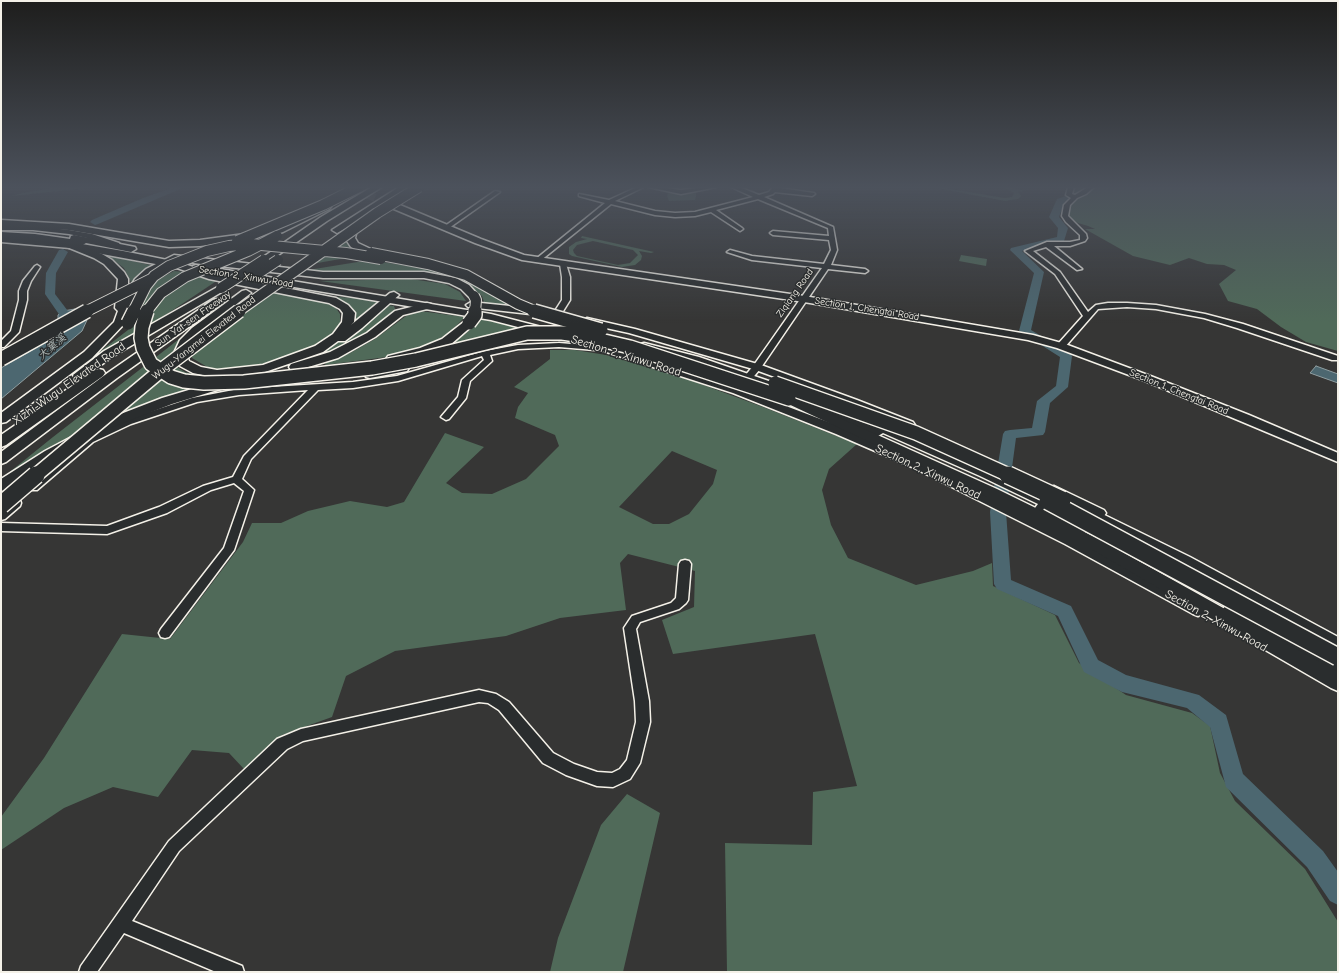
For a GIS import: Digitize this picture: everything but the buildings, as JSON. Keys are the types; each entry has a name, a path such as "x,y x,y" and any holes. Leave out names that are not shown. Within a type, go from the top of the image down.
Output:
{"highway":[{"path":"7,232 63,236 127,251"},
{"path":"101,232 155,242 200,243 264,232"},
{"path":"1,359 109,299 166,271 258,232"},
{"path":"1,235 181,248 226,244 264,236 274,232"},
{"path":"283,232 248,251 185,277 161,292 146,313 142,327 141,338 143,348 150,364 170,377 184,381 204,383 244,382 372,368 416,360 527,333 546,333 602,339 792,395 863,412 916,433 1062,500 1184,562 1338,646"},
{"name":"Sun Yat-sen Freeway","path":"1,442 221,288 304,232"},
{"name":"Sun Yat-sen Freeway","path":"1,459 113,375 242,290 278,260 319,232"},
{"path":"333,232 242,290 196,330 184,343 180,353 184,363 191,368 217,374 265,368 318,349 338,340 358,326 391,297"},
{"name":"Wugu-Yangmei Elevated Road","path":"1,505 164,368 235,314 350,232"},
{"path":"351,232 350,238 354,244 371,253 428,264 466,275 523,307 538,313 559,317 702,359 792,395 951,453 1103,529 1338,659"},
{"path":"82,241 94,254 108,262 120,274 122,279 121,308 101,343"},
{"path":"31,397 64,376 125,328 146,286 154,276 169,266 207,250 229,246 252,244 346,253 438,270 469,279 536,315 559,317"},
{"path":"176,262 213,278 332,300 344,307 349,314 348,322 337,336 318,349"},
{"path":"1,419 88,355 101,343 118,323 129,298 139,281 150,271 163,263 176,262 323,274 424,275 446,278 460,284 474,296 476,300 475,315 470,323 446,342 424,351 364,364 238,380"},
{"path":"289,278 359,279 412,276 426,277 460,284"},
{"name":"Xizhi-Wugu Elevated Road","path":"1,432 108,354 221,288"},
{"path":"1,486 56,450 129,414 167,400 238,380 306,365 334,355 371,335 399,313 410,309 427,306"},
{"path":"129,414 204,392 224,388 283,381 366,375 525,341 551,339 582,341 657,355"},
{"name":"Xizhi-Wugu Elevated Road","path":"1,467 113,375"},
{"path":"792,395 1097,545 1338,682"},
{"path":"792,395 1004,491 1110,545 1338,670"}],"main road":[{"path":"59,232 82,241"},
{"name":"Section 1, Chengtai Road","path":"460,232 522,257 538,260 804,299 979,327 1029,337 1061,346 1203,401 1338,458"},
{"path":"1,239 82,241"},
{"path":"127,251 163,263"},
{"name":"Section 2, Xinwu Road","path":"127,251 176,262 359,295 391,297 427,306 559,317 638,333 855,422 1005,489 1152,565 1338,670"},
{"name":"Section 2, Xinwu Road","path":"176,262 289,278 391,297 488,312 596,337 747,379 859,417 985,473 1101,531 1338,659"},
{"path":"299,293 359,295"},
{"name":"Section 2, Xinwu Road","path":"488,312 504,320 610,349 853,402 945,440 1029,478 1140,534 1338,639"},
{"name":"Section 2, Xinwu Road","path":"747,379 840,431 904,459 1070,540 1338,690"},
{"path":"853,402 924,446"}],"street":[{"path":"538,260 572,232"},
{"path":"773,233 832,238 832,232"},
{"path":"1081,232 1084,238 1076,244 1047,244 1028,251 1058,273 1087,316"},
{"name":"Ziqiang Road","path":"747,379 827,265 834,250 832,238"},
{"path":"1047,244 1079,269"},
{"path":"730,252 752,258 827,265 866,271"},
{"path":"559,317 566,300 566,277 563,264"},
{"path":"1,345 15,332 23,300 23,291 27,281 37,267"},
{"path":"1061,346 1096,307 1108,305 1156,307 1205,316 1240,326 1335,358"},
{"path":"504,320 524,329 529,333 528,338 518,347"},
{"path":"1,516 90,440 128,422 170,407 238,392 314,389 398,378 485,353 518,347 559,345 610,349"},
{"path":"446,416 462,398 466,380 488,361 485,353"},
{"path":"1,527 107,530 162,510 207,488 236,479 240,474 247,458 314,389"},
{"path":"165,633 229,550 249,490 236,479"},
{"path":"87,972 174,846 282,744 301,735 479,696 491,698 504,706 548,758 571,770 598,779 613,780 625,774 633,763 643,722 642,702 630,628 636,619 675,606 682,600 685,564"},
{"path":"121,924 236,972"}],"green space":[{"path":"1091,232 1338,232 1338,351 1306,342 1281,327 1257,309 1228,301 1219,284 1236,270 1224,265 1207,264 1189,258 1170,265 1133,256"},
{"path":"582,236 654,252 639,251 642,256 641,260 635,265 622,267 572,256 569,254 569,247 576,242 587,239 581,238","holes":["593,241 633,250 638,255 630,263 618,265 577,256 573,250 577,245"]},
{"path":"345,237 350,246 369,254 306,265"},
{"path":"107,255 154,266 133,286 124,268"},
{"path":"961,255 987,259 986,266 959,261"},
{"path":"370,260 427,269 465,280 518,308 485,305 482,296 468,285 439,275 414,272 338,273 302,271"},
{"path":"174,271 224,276 164,316 76,370 128,330 141,311 146,296 154,282"},
{"path":"411,279 445,284 460,292 466,301 320,281"},
{"path":"271,291 328,303 336,308 340,314 340,323 331,334 313,346 288,357 263,365 224,370 209,368 192,358 194,350"},
{"path":"319,296 358,298 381,302 349,329 354,320 354,311 342,301"},
{"path":"387,305 394,306 395,309 388,317 355,340 334,351 263,372 324,351 358,330"},
{"path":"420,311 465,317 449,333 431,344 414,351 387,357 325,365 327,361 350,353 375,339 406,316"},
{"path":"480,319 531,329 494,334 436,350 460,338 477,324"},
{"path":"192,329 174,349 172,356 177,367 185,372 200,376 198,388 1,482 1,479 53,437"},
{"path":"550,350 575,350 606,355 690,380 857,444 829,469 822,490 831,525 848,558 916,585 973,571 992,563 993,586 1055,615 1079,663 1126,695 1192,713 1210,726 1220,773 1235,801 1305,869 1338,922 1338,972 727,972 725,843 812,845 813,792 857,786 815,634 673,654 662,620 694,607 695,571 628,554 620,563 626,610 560,618 506,636 395,651 346,676 332,717 282,735 244,769 229,753 192,750 158,797 113,787 64,808 1,850 1,817 44,758 122,634 170,639 243,542 252,523 281,523 308,511 350,501 387,507 404,502 445,433 484,447 446,483 462,493 492,494 526,479 559,446 555,435 515,418 518,407 528,393 514,387 550,359","holes":["672,451 717,470 713,484 689,514 669,524 653,524 619,507"]},
{"path":"627,794 660,813 623,972 550,972 558,938 601,825"}],"water":[{"path":"75,309 81,317 87,320 82,331 1,399 1,368 46,342 51,337 58,319 58,315 63,311"},
{"path":"1316,366 1338,374 1338,383 1310,373"}],"waterway":[{"path":"1062,232 1061,239 1015,250 1039,272 1025,331 1066,356 1062,387 1044,401 1038,432 1010,434 998,512 1003,584 1065,611 1091,666 1122,683 1192,701 1219,722 1234,780 1315,859 1338,893"},
{"name":"大窠溪","path":"63,252 51,273 50,294 71,323 72,328"}]}
